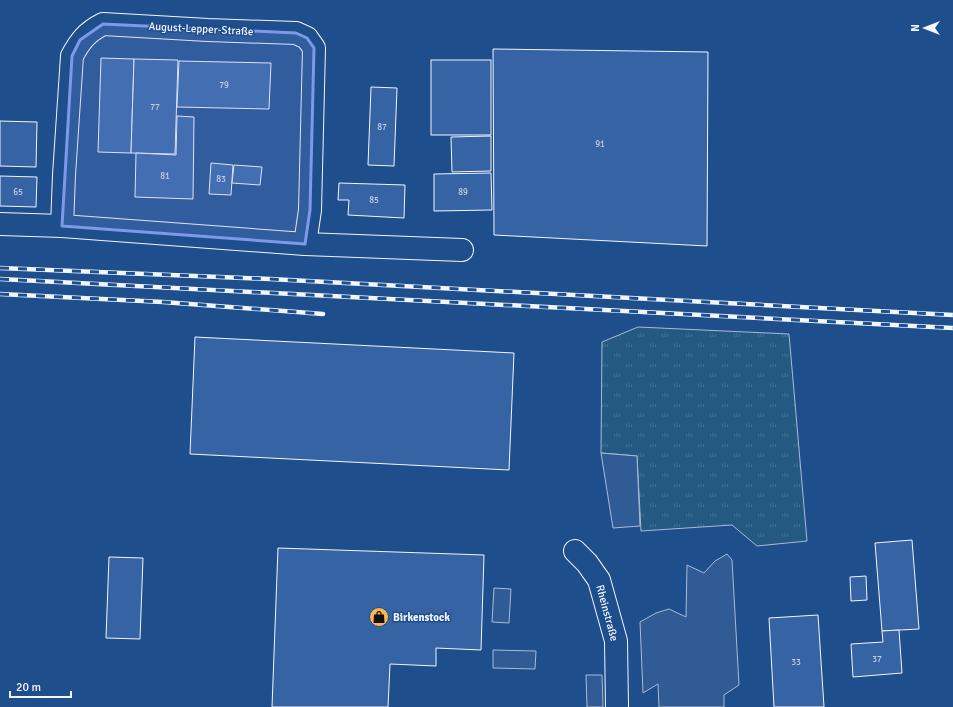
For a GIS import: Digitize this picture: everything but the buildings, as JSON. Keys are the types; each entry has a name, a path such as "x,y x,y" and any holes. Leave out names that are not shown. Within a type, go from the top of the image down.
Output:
{"street":[{"name":"August-Lepper-Straße","path":"62,226 72,56 80,40 91,30 103,24 296,33 308,38 314,48 310,210 306,244"},
{"path":"0,224 62,226 306,244 462,250"},
{"name":"Rheinstraße","path":"575,551 587,563 599,580 616,641 617,707"}],"highlighted area":[{"path":"103,24 296,33 307,38 314,48 310,210 305,244 62,226 72,56 80,40"}],"green space":[{"path":"638,327 789,334 807,541 757,546 732,525 641,531 637,456 601,453 602,342"}],"shaded area":[{"path":"601,453 637,456 640,526 613,528"},
{"path":"727,554 732,560 739,685 724,695 724,707 659,707 658,684 643,693 640,622 656,613 669,609 686,617 687,565 704,573 715,561"},
{"path":"494,588 511,589 509,623 492,622"},
{"path":"493,650 536,651 535,669 493,668"},
{"path":"586,675 602,675 603,707 587,707"}],"railway":[{"path":"0,268 270,279 953,315"},
{"path":"0,279 953,328"},
{"path":"0,294 163,302 323,314"}],"place":[{"name":"Birkenstock","path":"379,617"}]}
